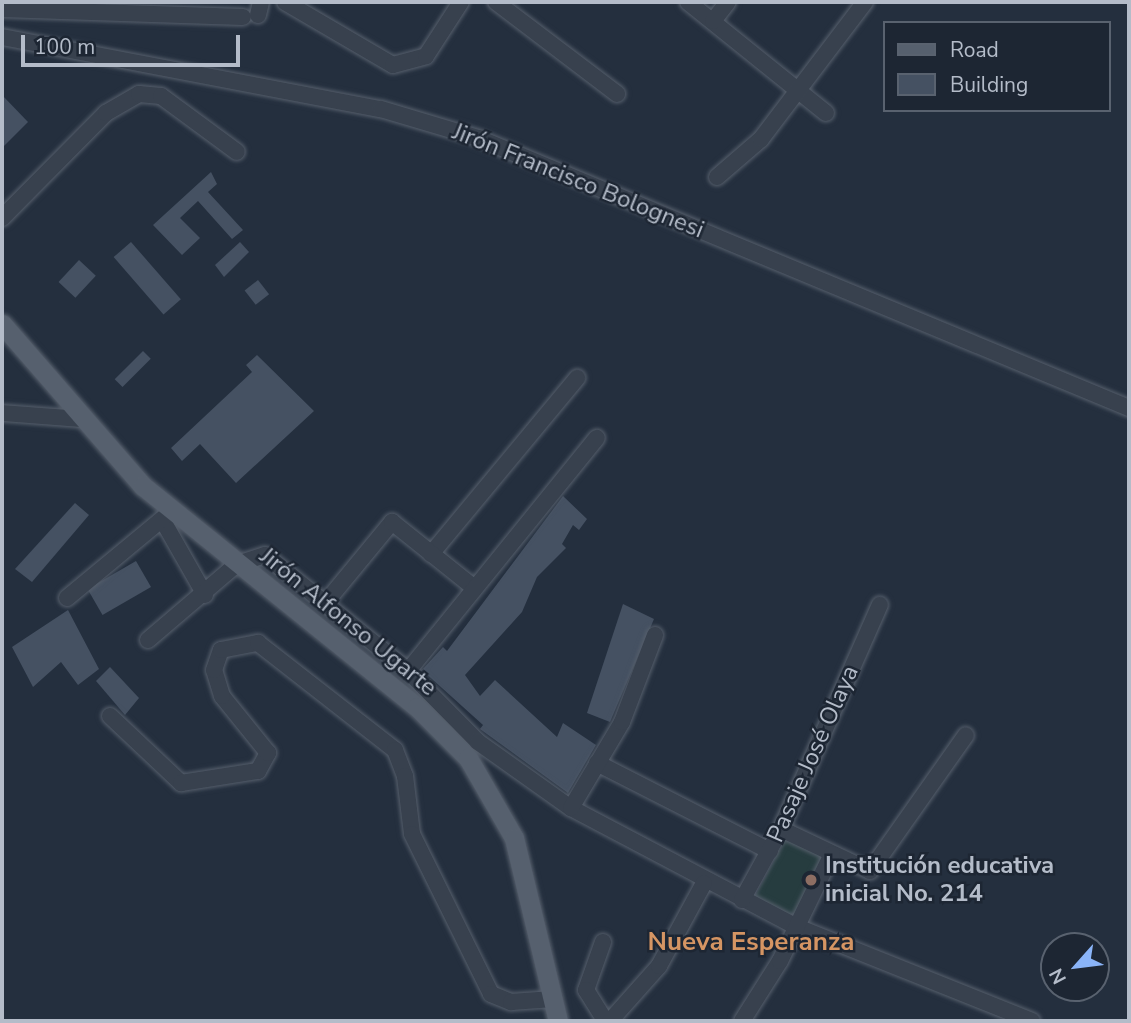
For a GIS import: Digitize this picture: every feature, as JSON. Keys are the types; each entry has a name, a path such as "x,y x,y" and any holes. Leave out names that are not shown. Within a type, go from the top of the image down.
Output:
{"main road":[{"name":"Jirón Alfonso Ugarte","path":"2,324 80,419 168,515 422,700 468,758 503,810 538,917 558,1021"}],"street":[{"path":"285,2 393,65 426,55 461,2"},
{"path":"496,2 517,8 617,94"},
{"path":"688,2 798,87 826,113"},
{"path":"713,21 728,2"},
{"path":"717,177 761,138 866,2"},
{"path":"2,9 254,11"},
{"name":"Jirón Francisco Bolognesi","path":"2,37 380,109 478,138 1129,408"},
{"path":"2,218 106,113 139,94 162,96 237,152"},
{"path":"431,554 577,378"},
{"path":"2,413 80,419"},
{"path":"408,671 473,587 597,438"},
{"path":"67,598 168,515 205,595"},
{"path":"326,602 392,522 473,587"},
{"path":"148,640 205,595 237,564 265,555 408,671 422,700 502,761 571,808 704,883 796,926 1032,1021"},
{"name":"Pasaje José Olaya","path":"742,900 781,829 880,605"},
{"path":"571,808 622,722 655,635"},
{"path":"110,716 181,783 258,771 268,753 222,696 214,670 221,650 258,643 395,750 405,776 412,834 491,994 511,1002 553,999"},
{"path":"781,829 870,871 966,735"},
{"path":"597,763 770,850"},
{"path":"742,1021 796,926 832,854"},
{"path":"603,942 586,990 608,1021 659,966 704,883"}],"green space":[{"path":"787,836 826,857 793,919 754,899"}],"building":[{"path":"2,95 28,122 2,148"},
{"path":"211,172 217,184 208,192 243,230 232,239 198,201 180,218 200,238 182,255 153,225"},
{"path":"131,242 181,299 164,314 114,257"},
{"path":"240,242 249,252 224,277 215,265"},
{"path":"79,260 96,276 75,298 59,282"},
{"path":"258,280 269,294 256,305 245,290"},
{"path":"143,351 151,359 122,387 115,379"},
{"path":"257,355 314,411 236,483 200,444 182,461 171,448 252,372 246,365"},
{"path":"563,496 587,519 579,530 573,525 562,544 566,548 537,577 522,612 465,675 480,696 495,680 557,737 563,723 596,745 568,793 480,729 483,725 422,670 443,647 447,651"},
{"path":"75,503 89,515 32,582 15,569"},
{"path":"136,561 151,587 103,615 88,589"},
{"path":"623,604 654,619 610,722 587,713"},
{"path":"68,610 99,669 78,685 61,662 33,687 12,647"},
{"path":"110,667 139,698 125,715 96,681"}],"place":[{"name":"Institución educativa inicial No. 214","path":"811,880"}],"district":[{"name":"Nueva Esperanza","path":"751,942"}]}
